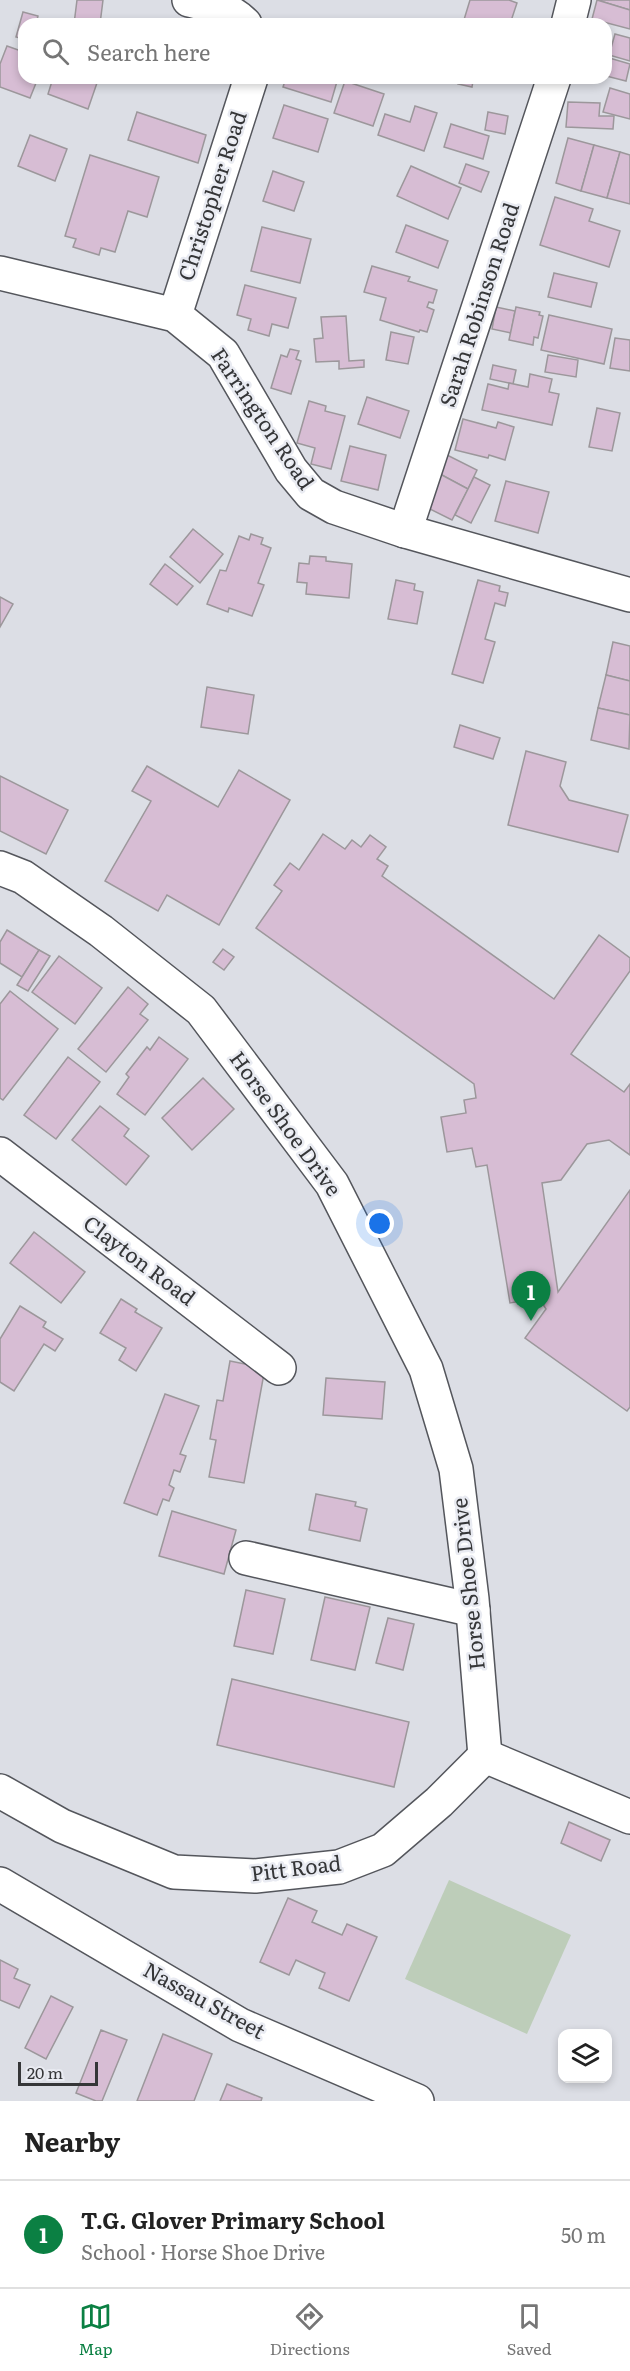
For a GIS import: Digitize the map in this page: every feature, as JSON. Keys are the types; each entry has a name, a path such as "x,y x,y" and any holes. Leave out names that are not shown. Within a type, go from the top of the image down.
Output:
{"street":[{"path":"189,0 237,15 240,18"},
{"path":"570,18 574,0"},
{"name":"Christopher Road","path":"175,315 249,84"},
{"name":"Sarah Robinson Road","path":"405,531 552,84"},
{"name":"Farrington Road","path":"0,273 175,315 204,336 223,354 291,470 311,494 334,507 405,531 630,595"},
{"name":"Horse Shoe Drive","path":"0,868 23,877 101,931 201,1010 332,1184 426,1369 456,1469 473,1610 485,1756"},
{"name":"Clayton Road","path":"0,1154 279,1368"},
{"path":"246,1558 473,1610"},
{"path":"485,1756 630,1817"},
{"name":"Pitt Road","path":"0,1791 62,1826 174,1872 255,1876 339,1867 383,1850 439,1802 485,1756"},
{"name":"Nassau Street","path":"0,1884 240,2025 417,2101"}],"green space":[{"path":"449,1880 571,1935 527,2034 405,1979"}],"building":[{"path":"77,0 103,0 101,18 75,18"},
{"path":"470,0 509,0 517,3 512,18 465,18"},
{"path":"597,0 630,0 630,10"},
{"path":"597,0 630,10 630,29 612,24 612,18 592,18"},
{"path":"23,12 38,16 38,18 21,18"},
{"path":"615,34 630,38 630,61 612,56"},
{"path":"7,46 18,50 18,84 36,84 30,98 0,87 0,64"},
{"path":"612,59 630,64 626,81 612,78"},
{"path":"51,84 97,84 88,109 48,94"},
{"path":"284,84 336,84 331,102 283,87"},
{"path":"344,84 354,84 384,94 373,126 334,113"},
{"path":"610,88 630,94 630,119 603,112"},
{"path":"568,102 600,103 599,116 614,116 613,129 566,127"},
{"path":"284,105 328,119 318,152 273,138"},
{"path":"415,106 437,113 424,151 378,135 385,114 410,122"},
{"path":"137,112 206,135 198,163 128,140"},
{"path":"488,112 508,116 505,134 485,130"},
{"path":"451,124 489,136 483,159 444,147"},
{"path":"30,135 67,149 55,181 18,166"},
{"path":"568,138 594,145 581,191 556,183"},
{"path":"594,145 620,152 607,198 581,191"},
{"path":"620,152 630,155 630,204 607,198"},
{"path":"90,155 159,177 147,217 128,211 115,252 101,248 99,255 73,247 76,239 65,236"},
{"path":"466,164 489,172 481,192 459,183"},
{"path":"411,166 461,188 448,219 397,196"},
{"path":"273,171 304,182 294,211 263,201"},
{"path":"555,197 593,209 589,221 620,231 609,267 540,245"},
{"path":"406,225 448,241 438,268 396,252"},
{"path":"262,227 311,239 300,283 251,271"},
{"path":"372,266 410,277 408,281 437,290 433,303 429,302 427,307 434,310 427,332 420,330 419,332 380,320 386,298 364,292"},
{"path":"554,273 597,283 591,307 548,297"},
{"path":"245,285 296,298 288,328 272,324 269,336 248,330 251,319 237,315"},
{"path":"496,307 515,311 511,333 492,329"},
{"path":"516,307 540,312 539,315 543,316 538,338 534,337 533,345 509,340"},
{"path":"549,315 612,329 604,364 541,350"},
{"path":"346,316 349,361 364,360 364,367 339,369 339,361 316,362 314,339 323,338 321,317"},
{"path":"391,332 414,337 408,364 386,360"},
{"path":"615,338 630,340 630,371 610,368"},
{"path":"290,349 299,351 296,359 301,361 291,394 271,388 281,355 287,357"},
{"path":"548,355 578,360 576,377 545,372"},
{"path":"493,365 516,370 513,384 490,379"},
{"path":"530,374 552,379 549,392 559,394 552,425 482,410 488,384 508,389 509,383 528,387"},
{"path":"367,397 409,411 400,438 358,424"},
{"path":"309,401 326,406 325,411 345,416 331,469 311,464 315,448 297,443"},
{"path":"597,408 620,413 612,451 589,447"},
{"path":"463,419 496,428 498,422 514,427 505,460 455,450"},
{"path":"350,446 386,455 378,490 341,481"},
{"path":"445,454 477,470 468,489 436,472"},
{"path":"440,474 468,489 452,520 424,506"},
{"path":"474,477 490,485 471,523 455,515"},
{"path":"506,481 549,492 538,533 495,521"},
{"path":"193,529 223,554 200,583 170,557"},
{"path":"251,534 263,538 261,544 271,548 258,583 264,585 252,616 229,608 228,612 207,604 220,570 226,571 239,536 249,540"},
{"path":"310,556 326,557 326,561 352,564 349,598 306,594 307,583 297,582 299,563 309,564"},
{"path":"165,564 193,586 177,605 150,584"},
{"path":"396,580 415,584 414,590 423,592 417,624 388,619"},
{"path":"478,580 500,586 499,591 508,593 505,606 495,603 485,639 495,642 483,683 452,674"},
{"path":"0,597 13,604 0,627"},
{"path":"613,642 630,646 630,681 606,675"},
{"path":"606,675 630,681 630,715 598,708"},
{"path":"207,687 254,695 248,734 201,727"},
{"path":"598,708 630,715 629,749 591,740"},
{"path":"460,725 500,738 493,759 454,747"},
{"path":"526,751 566,762 560,786 569,800 628,815 618,852 508,825"},
{"path":"147,766 218,807 239,770 290,800 219,925 167,895 158,911 105,881 151,801 132,791"},
{"path":"0,776 68,810 46,854 0,831"},
{"path":"323,834 345,849 352,840 361,847 370,835 386,847 377,859 388,866 382,876 554,999 599,935 630,958 630,971 571,1054 624,1092 630,1084 630,1155 609,1140 587,1144 561,1180 542,1183 558,1292 630,1190 630,1407 627,1411 525,1338 546,1309 539,1298 510,1303 487,1165 476,1167 472,1148 447,1152 441,1117 466,1113 464,1100 476,1098 474,1084 256,928 282,891 274,885 290,863 299,870"},
{"path":"7,930 39,950 22,977 0,963 0,942"},
{"path":"223,949 234,957 224,970 213,962"},
{"path":"39,950 50,956 28,991 17,985"},
{"path":"59,956 102,988 75,1024 32,992"},
{"path":"128,987 148,1004 140,1014 148,1020 106,1072 78,1049"},
{"path":"10,991 58,1029 3,1100 0,1098 0,1004"},
{"path":"159,1037 188,1059 145,1115 117,1094 129,1077 126,1074 147,1047 150,1050"},
{"path":"68,1057 100,1082 56,1139 24,1115"},
{"path":"203,1078 234,1109 192,1150 162,1118"},
{"path":"100,1106 129,1129 124,1136 149,1156 126,1185 72,1140"},
{"path":"34,1232 85,1272 61,1303 10,1263"},
{"path":"121,1299 137,1309 135,1312 162,1328 136,1371 119,1360 126,1348 100,1333"},
{"path":"20,1306 46,1322 43,1327 63,1339 55,1351 44,1344 14,1391 0,1382 0,1339"},
{"path":"230,1361 265,1368 244,1483 209,1477 216,1440 210,1439 217,1400 223,1401"},
{"path":"326,1378 385,1382 382,1419 323,1415"},
{"path":"165,1394 199,1406 180,1454 186,1456 180,1472 174,1470 169,1485 174,1488 169,1501 163,1499 157,1515 124,1503"},
{"path":"316,1494 356,1502 355,1506 367,1509 360,1541 309,1530"},
{"path":"172,1511 236,1530 224,1574 159,1556"},
{"path":"246,1590 285,1599 273,1654 234,1646"},
{"path":"325,1597 370,1607 355,1670 311,1660"},
{"path":"388,1618 414,1624 403,1670 376,1663"},
{"path":"232,1679 409,1722 394,1787 217,1745"},
{"path":"569,1822 610,1840 601,1861 561,1843"},
{"path":"288,1898 317,1911 312,1922 342,1935 347,1924 377,1937 349,2001 319,1988 325,1973 296,1960 289,1975 260,1962"},
{"path":"0,1960 18,1969 14,1978 30,1985 19,2008 0,2000"},
{"path":"51,1996 73,2007 46,2059 25,2048"},
{"path":"101,2030 127,2040 102,2101 96,2101 76,2093"},
{"path":"163,2034 212,2054 194,2101 137,2101"},
{"path":"227,2084 262,2098 261,2101 220,2101"}],"place":[{"name":"T.G. Glover Primary School","path":"531,1321"}]}
